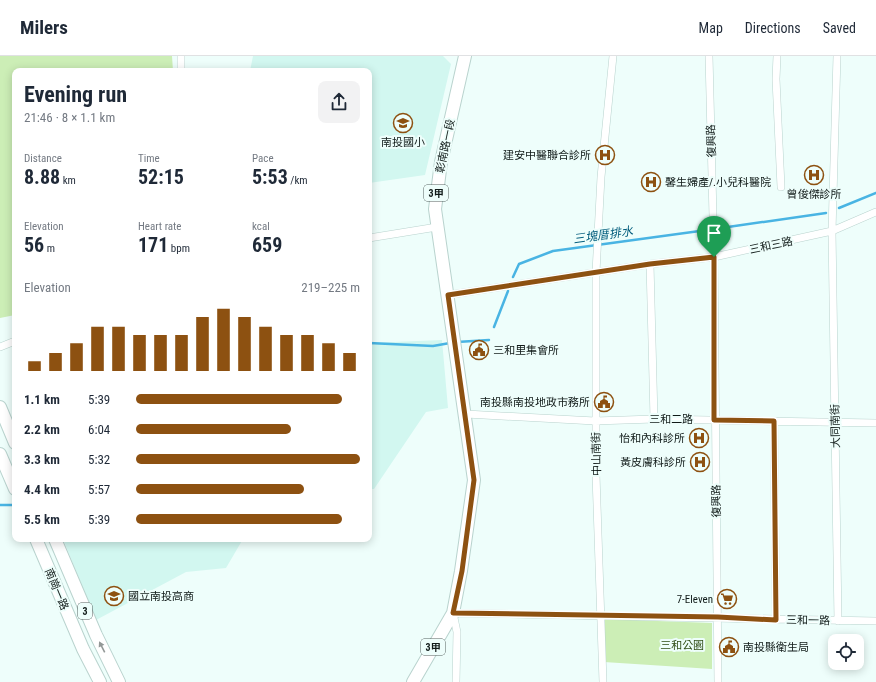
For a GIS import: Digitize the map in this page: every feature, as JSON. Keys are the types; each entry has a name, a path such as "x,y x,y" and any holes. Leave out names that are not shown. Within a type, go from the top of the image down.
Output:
{"main road":[{"name":"彰南路一段","path":"465,56 441,162 435,209 466,414"},
{"path":"0,406 12,436"},
{"name":"3甲","path":"413,682 453,613 465,550 474,480 466,414"},
{"path":"0,454 12,482"},
{"name":"南崗一路","path":"37,542 83,649 100,682"},
{"name":"南崗一路","path":"56,542 96,635 119,682"}],"street":[{"path":"181,56 181,68"},
{"name":"中山南街","path":"603,682 599,614 595,421 596,272 601,177 613,56"},
{"name":"復興路","path":"709,56 714,257 714,420 718,682"},
{"path":"777,56 776,79 781,187"},
{"name":"大同南街","path":"837,56 832,231 838,621"},
{"name":"三和三路","path":"448,295 650,264 714,257 832,231 876,212"},
{"path":"372,238 437,227"},
{"path":"650,264 654,419"},
{"path":"0,347 12,342"},
{"name":"三和二路","path":"466,414 595,421 654,419 876,423"},
{"path":"774,421 776,620"},
{"path":"453,613 457,632 456,682"},
{"name":"三和一路","path":"453,613 599,614 776,620 876,621"}],"shaded area":[{"name":"南投國小","path":"253,56 443,56 451,64 425,175 372,183 372,68 251,68"},
{"path":"442,340 448,408 426,412 374,489 372,489 372,343"},
{"name":"國立南投高商","path":"64,542 241,542 226,568 186,572 96,620"}],"green space":[{"path":"0,56 172,56 173,68 12,68 12,316 0,318"},
{"name":"三和公園","path":"603,619 712,623 712,669 604,662"}],"waterway":[{"name":"三塊厝排水","path":"839,208 876,193"},
{"name":"三塊厝排水","path":"721,228 826,213"},
{"name":"三塊厝排水","path":"513,277 519,264 553,251 707,230"},
{"name":"三塊厝排水","path":"494,327 508,291"},
{"name":"三塊厝排水","path":"457,342 489,340"},
{"name":"三塊厝排水","path":"372,343 433,346 450,343"},
{"name":"三塊厝排水","path":"0,505 12,505"}],"place":[{"name":"南投國小","path":"403,123"},
{"name":"建安中醫聯合診所","path":"605,155"},
{"name":"曾俊傑診所","path":"814,175"},
{"name":"馨生婦產/.小兒科醫院","path":"651,182"},
{"name":"三和里集會所","path":"479,350"},
{"name":"南投縣南投地政市務所","path":"604,402"},
{"name":"怡和內科診所","path":"699,438"},
{"name":"黃皮膚科診所","path":"700,462"},
{"name":"國立南投高商","path":"114,596"},
{"name":"7-Eleven","path":"727,599"},
{"name":"南投縣衛生局","path":"729,647"}],"route":[{"path":"714,257 714,420 774,421 776,620 599,614 512,615 453,613 462,571 474,480 466,414 448,295 515,283 650,264 714,257"}]}
